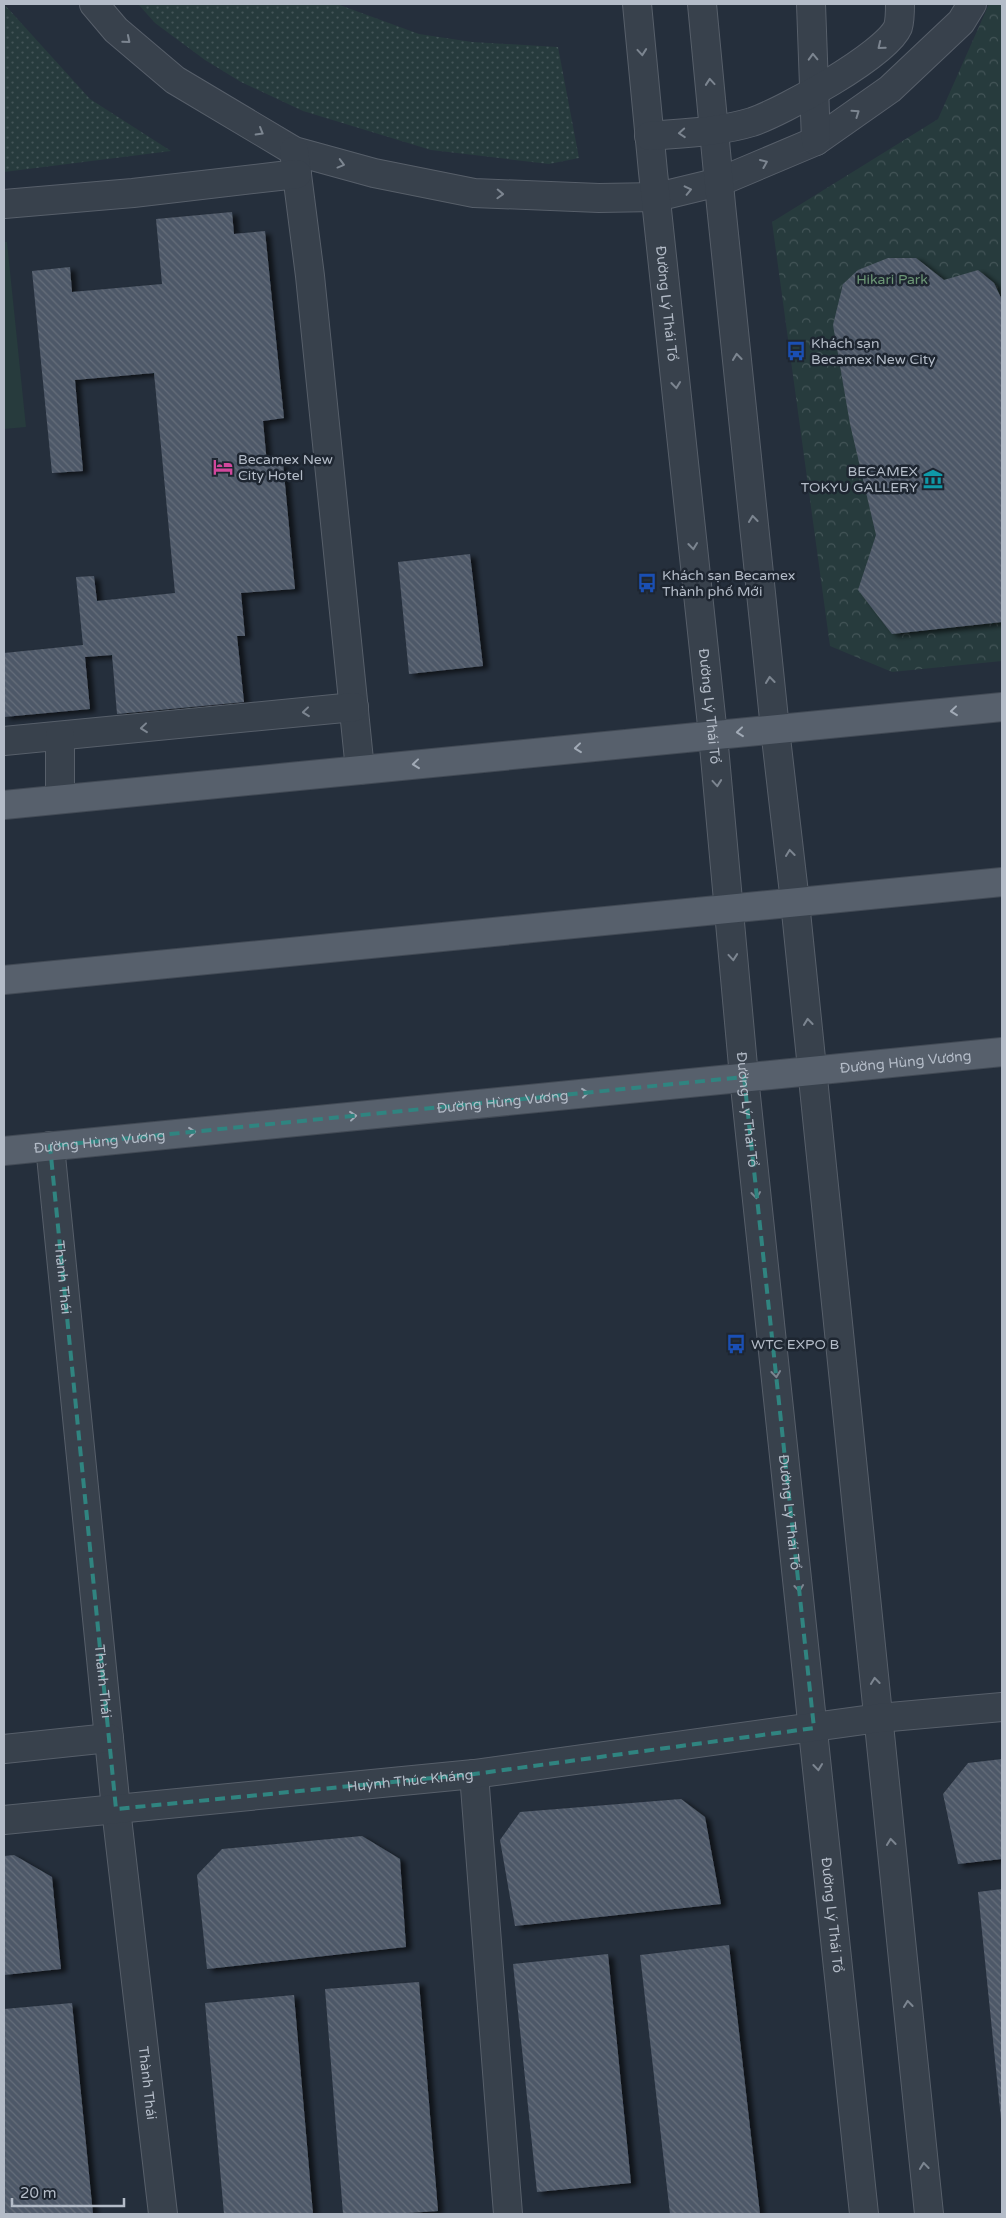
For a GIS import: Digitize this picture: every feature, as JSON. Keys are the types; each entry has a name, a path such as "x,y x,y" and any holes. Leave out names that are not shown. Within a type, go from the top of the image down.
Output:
{"main road":[{"path":"4,805 1002,706"},
{"path":"4,980 1002,882"},
{"name":"Đường Hùng Vương","path":"4,1151 1002,1052"}],"street":[{"path":"94,4 116,30 175,80 242,122 295,162 310,276 360,770"},
{"name":"Đường Lý Thái Tổ","path":"637,4 713,735 744,1077 864,2214"},
{"path":"702,4 775,729 796,902 929,2214"},
{"path":"811,4 816,140"},
{"path":"650,136 714,131 752,122 782,110 814,93 890,38 898,27 900,4"},
{"path":"4,204 133,193 295,162 374,173 474,193 599,198 657,197 719,182 816,140 890,89 961,22 972,4"},
{"path":"4,741 354,707"},
{"path":"60,736 60,799"},
{"name":"Thành Thái","path":"50,1146 116,1809 163,2214"},
{"name":"Huỳnh Thúc Kháng","path":"4,1820 474,1774 879,1718 1002,1707"},
{"path":"4,1749 109,1738"},
{"path":"474,1774 508,2214"}],"highlighted area":[{"path":"744,1077 814,1728 474,1774 116,1809 50,1146"}],"green space":[{"path":"4,4 90,99 171,151 4,172"},
{"path":"138,4 337,4 419,34 472,42 558,47 579,158 549,164 431,150 303,111 241,82 205,60 155,23"},
{"name":"Hikari Park","path":"989,4 1002,4 1002,661 892,672 830,646 772,222 938,119"},
{"path":"4,242 7,242 26,427 4,429"}],"building":[{"name":"Becamex New City Hotel","path":"232,212 234,234 265,231 284,418 263,421 267,464 283,463 295,589 241,593 245,636 237,636 244,702 117,714 112,655 85,657 90,709 4,717 4,653 83,645 76,577 94,576 97,601 175,593 154,373 75,380 83,471 52,473 32,271 70,267 72,292 162,284 156,219"},
{"name":"BECAMEX TOKYU GALLERY","path":"888,258 916,258 944,280 978,270 994,283 1002,300 1002,622 892,634 858,590 876,535 850,424 833,325 843,284 858,270"},
{"path":"470,554 483,666 409,674 398,562"},
{"path":"1002,1759 1002,1859 958,1864 943,1794 968,1763"},
{"path":"681,1799 705,1817 721,1904 515,1926 500,1840 520,1812"},
{"path":"362,1836 400,1859 406,1947 207,1969 197,1875 222,1849"},
{"path":"14,1855 52,1877 61,1969 4,1975 4,1856"},
{"path":"1002,1889 1002,2119 1001,2119 978,1892"},
{"path":"729,1945 760,2214 670,2214 640,1955"},
{"path":"608,1954 631,2183 537,2192 513,1964"},
{"path":"419,1982 438,2211 394,2214 343,2214 325,1989"},
{"path":"294,1995 313,2214 224,2214 205,2003"},
{"path":"72,2003 93,2214 4,2214 4,2009"}],"place":[{"name":"Khách sạn Becamex New City","path":"796,351"},
{"name":"Becamex New City Hotel","path":"223,467"},
{"name":"BECAMEX TOKYU GALLERY","path":"933,479"},
{"name":"Khách sạn Becamex Thành phố Mới","path":"647,583"},
{"name":"WTC EXPO B","path":"736,1344"}]}
